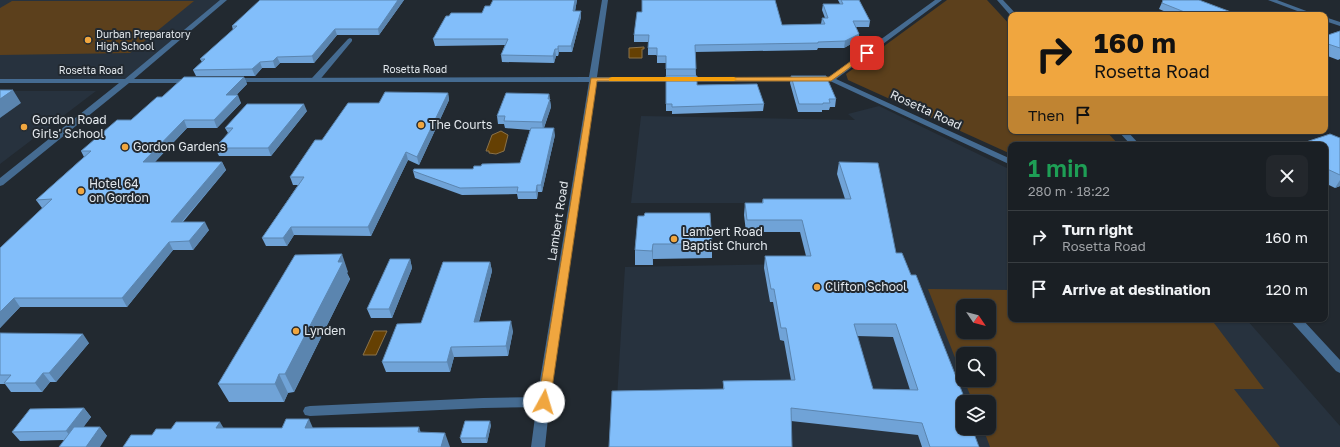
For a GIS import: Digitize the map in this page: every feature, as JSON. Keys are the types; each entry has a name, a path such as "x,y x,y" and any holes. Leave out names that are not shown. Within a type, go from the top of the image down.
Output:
{"street":[{"path":"0,183 127,81 224,0"},
{"name":"Lambert Road","path":"538,447 605,0"},
{"path":"831,79 939,0"},
{"path":"1000,0 1011,12"},
{"path":"1271,0 1305,12"},
{"path":"1328,20 1340,24"},
{"path":"315,80 350,40"},
{"name":"Rosetta Road","path":"221,80 831,79 1008,161"},
{"name":"Rosetta Road","path":"0,81 205,80"},
{"path":"1125,134 1133,142"},
{"path":"1298,322 1340,368"},
{"path":"310,411 484,403 544,402"}],"shaded area":[{"name":"Durban Preparatory High School","path":"0,0 224,0 127,81 0,81"},
{"path":"947,0 987,0 1008,23 1008,134 1109,134 1116,142 1008,142 1008,153 848,80 846,74"},
{"path":"12,1 194,1 130,53 0,55 0,8"},
{"path":"644,47 644,49 642,49 642,58 629,58 629,48"},
{"name":"Gordon Road Girls' School","path":"0,91 96,91 0,164"},
{"name":"Clifton School","path":"879,106 1008,169 1008,322 1249,322 1340,426 1340,447 614,447 625,267 844,263 829,203 631,203 641,116 855,120 848,114"},
{"path":"501,131 508,135 504,151 496,154 489,153 489,151 486,151 492,135"},
{"path":"928,289 1008,290 1008,322 1213,322 1264,389 1234,389 1280,447 990,447 986,435 996,435 996,395 970,395 967,387 996,387 996,347 956,347 956,360"},
{"path":"374,331 387,331 376,355 363,355"}],"building":[{"path":"260,0 398,0 378,29 335,29 312,56 277,57 273,61 260,62 252,69 193,70 205,59 200,59 237,26 232,26"},
{"path":"493,0 575,0 573,11 581,11 571,46 558,46 558,49 555,49 553,56 501,55 508,39 433,39 446,16 449,16 451,13 482,13 485,6 490,6"},
{"path":"642,0 775,0 782,25 825,24 822,18 828,18 823,4 843,4 841,0 859,0 870,21 853,21 859,34 845,41 818,43 695,45 696,69 666,69 666,56 657,56 657,48 648,48 649,35 634,35 637,12 642,12"},
{"path":"1163,0 1199,0 1231,12 1184,12 1162,3"},
{"path":"1340,31 1340,48 1328,44 1328,35"},
{"path":"666,76 697,76 697,85 757,84 764,104 672,107 672,104 666,104"},
{"path":"791,76 826,76 836,99 829,99 830,103 823,104 799,104"},
{"path":"184,77 244,77 226,95 238,95 214,120 184,120 143,162 222,162 171,222 205,222 189,241 169,242 122,298 14,298 0,312 0,248 52,199 36,200 91,151 81,151 117,120 131,120 157,97 162,97"},
{"path":"0,90 13,90 0,99"},
{"path":"385,92 448,93 417,157 406,152 368,227 291,227 283,238 262,238 304,177 290,177 315,140 322,140 348,103 379,103"},
{"path":"506,93 549,94 548,99 550,99 542,122 504,121 505,116 497,116"},
{"path":"247,104 304,104 268,148 215,148 233,128 225,128"},
{"path":"531,128 554,128 541,185 537,185 536,192 517,192 518,187 460,188 413,171 414,169 473,169 474,166 481,166 482,164 520,163"},
{"path":"1330,134 1340,138 1340,175 1328,169 1328,142 1306,142"},
{"path":"839,162 878,163 896,253 902,253 911,275 916,275 956,377 956,387 960,387 963,395 956,395 956,435 975,435 979,447 930,447 922,423 791,408 792,447 609,447 612,391 724,389 723,381 795,380 786,328 781,328 774,289 771,289 765,256 811,256 802,220 747,220 745,203 763,203 763,199 851,199","holes":["854,324 896,324 918,390 873,389"]},
{"path":"645,213 710,213 712,244 653,244 652,251 635,250 638,216 644,216"},
{"path":"342,254 338,262 343,262 285,374 279,374 275,384 218,384 295,255"},
{"path":"390,259 410,259 389,309 367,309"},
{"path":"443,262 490,262 474,322 511,321 506,346 451,347 447,362 382,362 397,324 421,323"},
{"path":"0,333 83,334 49,373 43,373 35,383 4,383 11,375 0,375"},
{"path":"84,408 66,431 12,432 30,409"},
{"path":"286,419 309,419 305,428 419,427 418,432 445,433 441,447 123,447 131,435 152,435 156,429 171,429 176,422 220,422 216,428 282,428"},
{"path":"465,421 490,421 486,438 460,438"},
{"path":"74,427 100,427 86,447 59,447"}],"slow traffic":[{"path":"612,79 734,79"}],"place":[{"name":"Durban Preparatory High School","path":"88,40"},
{"name":"The Courts","path":"421,125"},
{"name":"Gordon Road Girls' School","path":"24,127"},
{"name":"Gordon Gardens","path":"125,147"},
{"name":"Hotel 64 on Gordon","path":"81,191"},
{"name":"Lambert Road Baptist Church","path":"674,239"},
{"name":"Clifton School","path":"817,287"},
{"name":"Lynden","path":"296,331"}],"route":[{"path":"544,402 546,380 593,79 831,79 867,53"}]}
